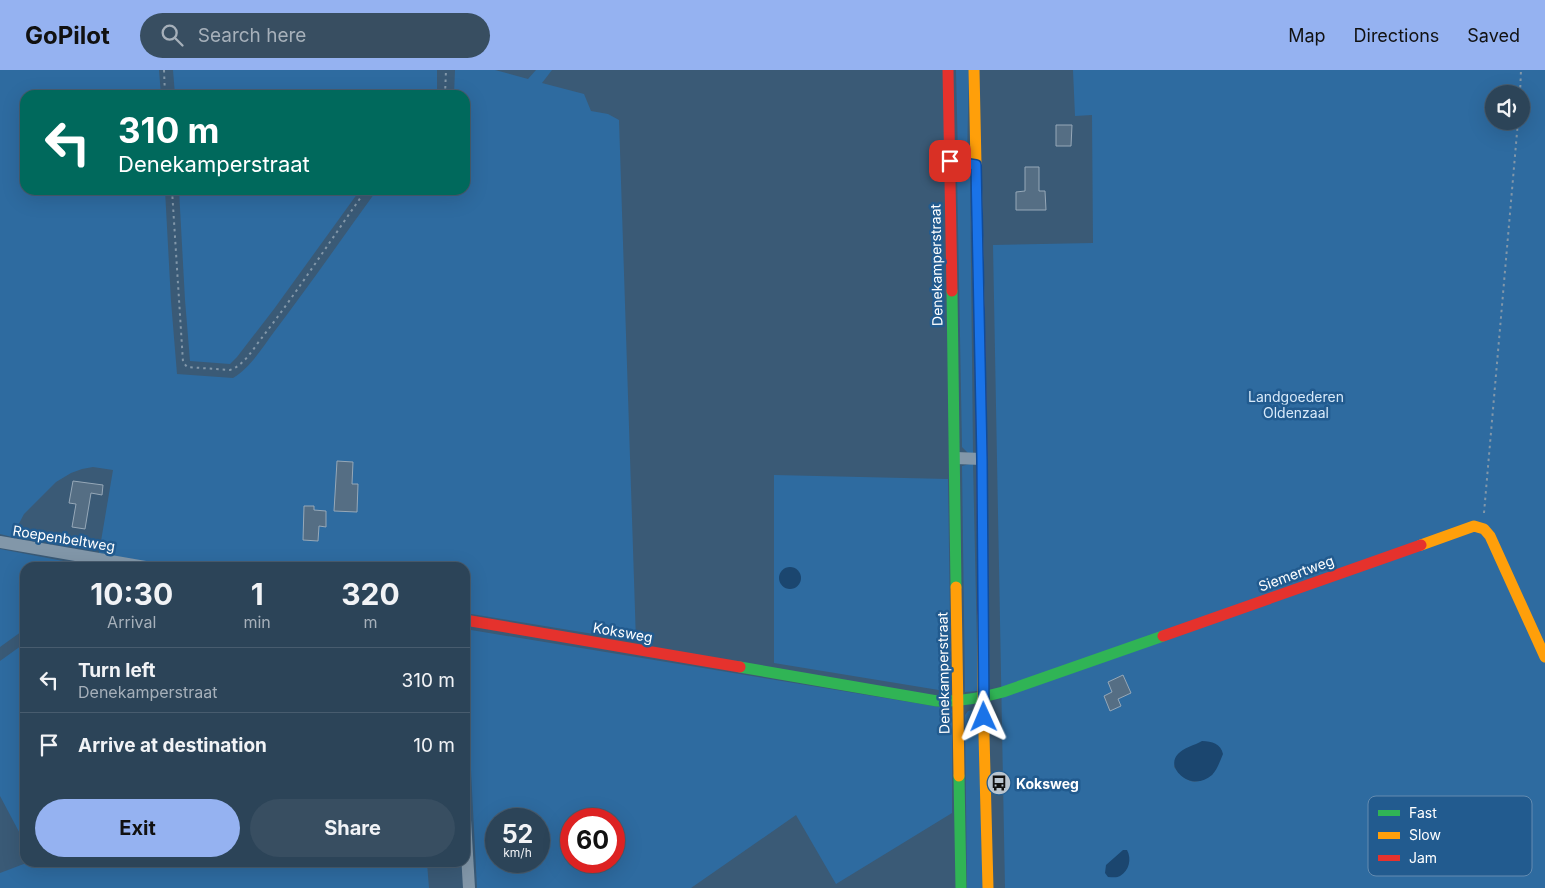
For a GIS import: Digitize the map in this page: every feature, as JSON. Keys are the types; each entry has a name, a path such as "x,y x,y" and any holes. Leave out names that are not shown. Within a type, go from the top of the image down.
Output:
{"street":[{"name":"Denekamperstraat","path":"948,70 961,888"},
{"path":"974,70 982,459 983,697 988,888"},
{"path":"950,161 976,165"},
{"path":"954,458 982,459"},
{"name":"Siemertweg","path":"983,697 1093,661 1469,527 1483,528"},
{"path":"1483,528 1490,536 1545,657"},
{"name":"Roepenbeltweg","path":"0,542 116,562"},
{"name":"Koksweg","path":"470,621 937,701 958,701 983,697"},
{"path":"468,867 469,888"}],"path":[{"path":"164,70 165,90"},
{"path":"446,70 446,90"},
{"path":"1520,85 1521,70"},
{"path":"1483,528 1517,130"},
{"path":"172,195 183,362 187,367 230,370 243,361 276,319 363,195"}],"green space":[{"path":"0,70 159,70 161,90 20,90 20,195 165,195 177,374 233,378 245,369 287,315 373,195 470,195 470,90 454,90 455,70 495,70 528,79 536,70 552,70 542,83 584,94 591,111 608,114 619,120 636,641 470,614 470,562 148,562 99,553 113,470 93,467 71,473 56,482 24,514 12,537 0,534"},
{"path":"173,70 437,70 437,90 175,90"},
{"path":"956,70 969,70 967,157 958,157"},
{"name":"Landgoederen Oldenzaal","path":"1073,70 1545,70 1545,888 1005,888 993,245 1093,243 1092,115 1075,116","holes":["1179,753 1213,774 1196,782 1183,777 1174,767"]},
{"path":"964,169 970,171 973,453 968,453 962,447 957,170"},
{"path":"179,195 356,195 274,309 230,364 190,361"},
{"path":"973,463 978,691 965,692 962,466"},
{"path":"774,475 948,479 951,692 774,663"},
{"path":"0,549 69,562 20,562 20,633 0,647"},
{"path":"470,630 952,709 952,813 836,884 796,815 691,888 477,888 470,750"},
{"path":"20,647 20,834 0,796 0,661"},
{"path":"972,710 978,713 983,888 967,888 965,715 968,711"},
{"path":"20,865 20,867 427,867 429,888 0,888 0,873"}],"shaded area":[{"path":"790,567 798,570 801,578 798,586 790,589 782,586 779,578 782,570"},
{"path":"1202,741 1215,744 1223,754 1212,775 1204,780 1189,780 1177,772 1175,760 1183,750"},
{"path":"1123,850 1127,850 1129,853 1127,868 1119,877 1108,877 1105,873 1106,865"}],"building":[{"path":"1056,125 1072,125 1071,146 1056,146"},
{"path":"1025,167 1039,167 1039,191 1045,191 1046,210 1016,210 1016,192 1025,191"},
{"path":"337,461 353,462 352,484 358,484 357,512 334,511"},
{"path":"73,481 103,485 102,495 91,493 85,529 72,527 76,504 69,503"},
{"path":"304,506 314,506 314,510 326,511 326,527 319,526 318,541 303,540"},
{"path":"1123,675 1131,693 1118,699 1121,706 1110,711 1104,696 1112,692 1108,682"}],"traffic: fast":[{"path":"952,291 956,587"},
{"path":"740,667 937,701 954,701 979,698 1003,692 1163,636"},
{"path":"959,776 961,888"}],"traffic: slow":[{"path":"974,70 979,306"},
{"path":"1421,545 1474,526 1484,529 1490,536 1545,657"},
{"path":"956,587 959,776"},
{"path":"983,613 983,697 988,888"}],"traffic: jam":[{"path":"948,70 952,291"},
{"path":"979,306 983,613"},
{"path":"1163,636 1421,545"},
{"path":"470,621 740,667"}],"place":[{"name":"Koksweg","path":"999,783"}],"route":[{"path":"950,161 976,165 982,459 984,717"}]}
